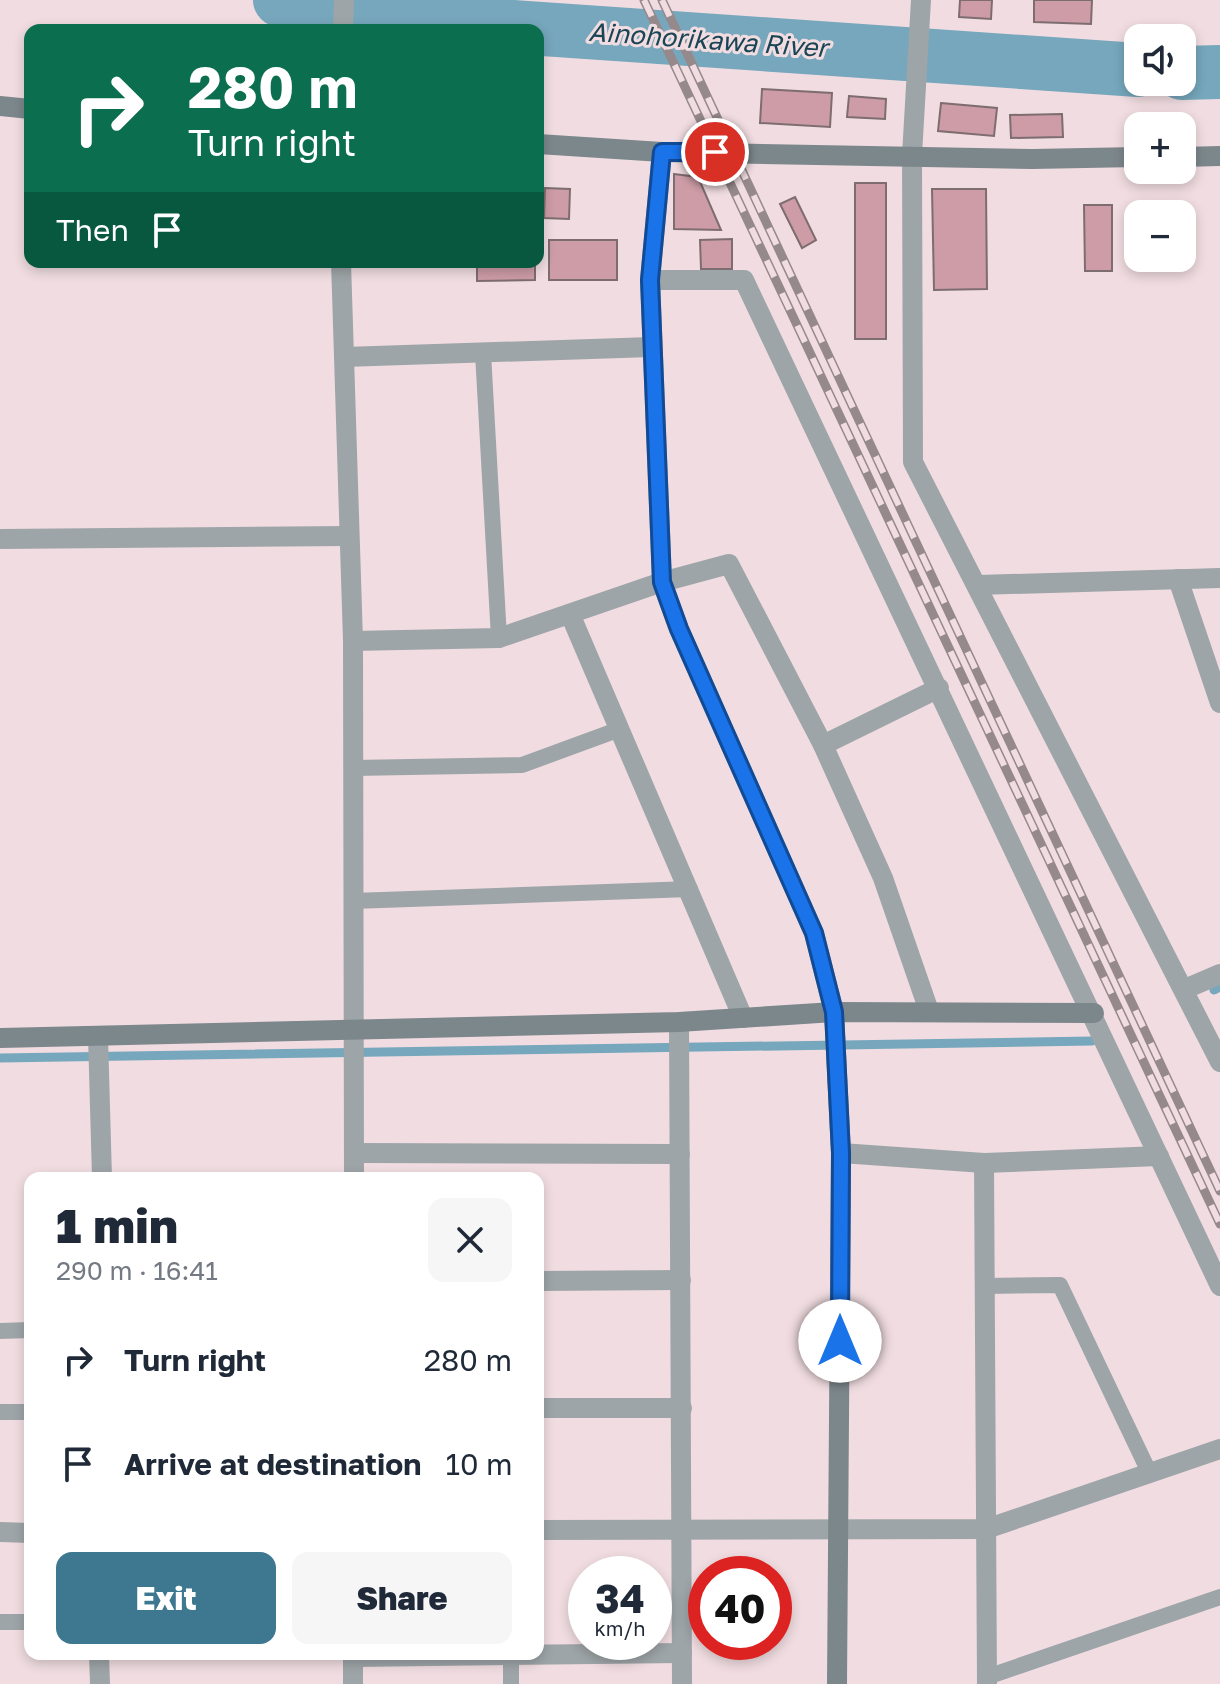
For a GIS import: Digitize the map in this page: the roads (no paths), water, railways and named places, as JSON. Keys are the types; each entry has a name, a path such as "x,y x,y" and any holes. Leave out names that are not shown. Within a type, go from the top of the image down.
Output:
{"street":[{"path":"921,0 912,155 913,462 1220,1062"},
{"path":"343,24 344,3"},
{"path":"0,106 24,108"},
{"path":"544,144 662,152 1032,159 1124,157"},
{"path":"662,152 650,280 662,582 679,629 814,933 834,1012 841,1153 837,1684"},
{"path":"1196,157 1220,156"},
{"path":"341,268 353,641 354,1172"},
{"path":"650,280 744,280 1094,1013 1220,1286"},
{"path":"344,357 652,347"},
{"path":"0,539 349,536"},
{"path":"353,641 499,638 662,582 729,564 823,745 883,878 929,1011"},
{"path":"978,585 1220,578"},
{"path":"1178,579 1220,703"},
{"path":"570,614 743,1018"},
{"path":"823,745 939,688"},
{"path":"1185,989 1220,974"},
{"path":"0,1038 679,1022 834,1012 1094,1013"},
{"path":"679,1022 682,1684"},
{"path":"98,1036 102,1172"},
{"path":"354,1153 680,1154"},
{"path":"841,1153 984,1163 1159,1156"},
{"path":"984,1163 987,1680"},
{"path":"544,1281 681,1280"},
{"path":"544,1408 682,1408"},
{"path":"544,1530 986,1529 1220,1449"},
{"path":"0,1532 24,1533"},
{"path":"544,1655 682,1653"},
{"path":"99,1660 100,1684"},
{"path":"353,1660 353,1684"}],"lane":[{"path":"483,353 499,638"},
{"path":"353,768 522,765 620,729"},
{"path":"353,901 690,889"},
{"path":"985,1286 1060,1285 1150,1474"},
{"path":"0,1331 24,1330"},
{"path":"0,1412 24,1412"},
{"path":"987,1680 1220,1597"},
{"path":"0,1622 24,1622"},
{"path":"511,1660 511,1684"}],"waterway":[{"name":"Ainohorikawa River","path":"280,0 368,17 470,24"},
{"name":"Ainohorikawa River","path":"544,29 1124,69"},
{"name":"Ainohorikawa River","path":"1196,73 1220,72"},
{"path":"1214,990 1220,987"},
{"path":"0,1058 1092,1041"}],"railway":[{"path":"644,0 1220,1224"},
{"path":"662,0 1220,1191"}]}
